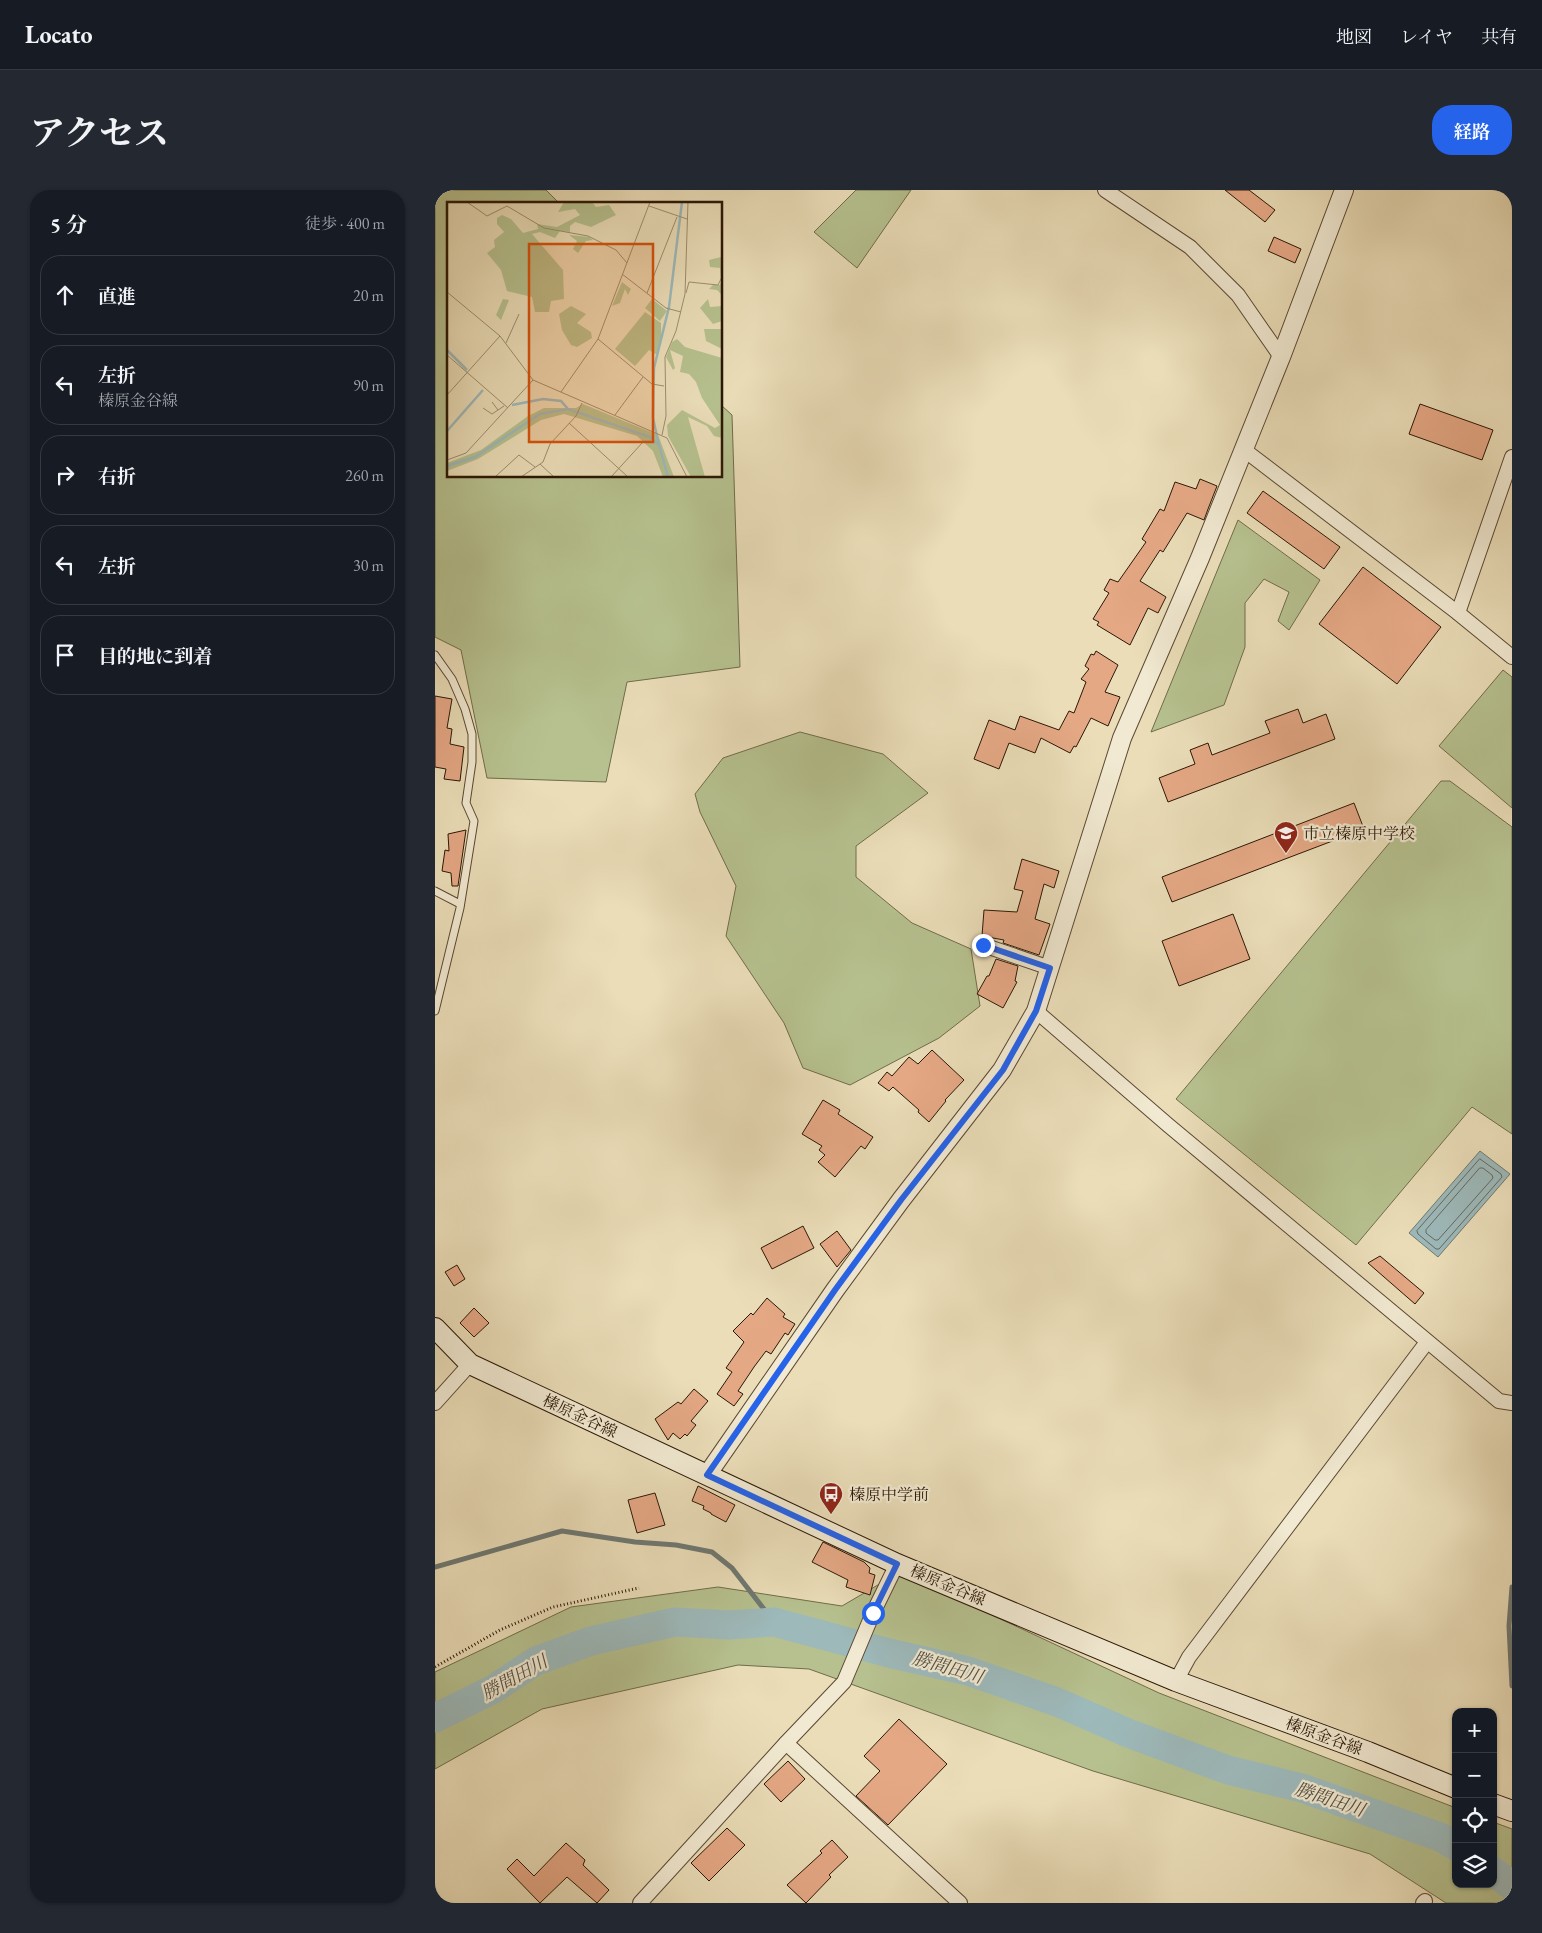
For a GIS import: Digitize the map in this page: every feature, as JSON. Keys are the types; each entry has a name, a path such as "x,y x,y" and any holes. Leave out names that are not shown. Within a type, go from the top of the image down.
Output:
{"main road":[{"name":"榛原金谷線","path":"435,1328 470,1364 897,1564 1176,1681 1368,1752 1452,1786"},
{"path":"1497,1805 1512,1811"}],"street":[{"path":"1105,190 1190,247 1238,295 1281,356"},
{"path":"707,1475 851,1267 1003,1070 1036,1011 1122,738 1200,558 1281,356 1343,190"},
{"path":"1243,449 1458,613 1512,657"},
{"path":"1458,613 1512,457"},
{"path":"983,945 1050,968"},
{"path":"1036,1011 1125,1089 1427,1342 1499,1401 1507,1402"},
{"path":"1176,1681 1189,1657 1427,1342"},
{"path":"435,1403 470,1364"},
{"path":"640,1903 844,1682 873,1613 897,1564"},
{"path":"786,1743 961,1903"}],"lane":[{"path":"435,655 452,679 465,709 472,734 472,762 466,803 474,821 461,904 435,1011"},
{"path":"435,891 461,904"}],"path":[{"path":"435,1667 500,1630 553,1607 639,1588"}],"green space":[{"path":"435,190 546,190 558,202 447,202 447,478 723,478 723,407 732,415 740,667 627,682 606,782 487,778 461,650 435,637"},
{"path":"856,190 911,190 857,268 814,232"},
{"path":"1238,520 1320,580 1289,630 1278,621 1289,592 1264,579 1245,603 1245,647 1224,705 1151,732"},
{"path":"1503,670 1512,677 1512,808 1439,746"},
{"path":"800,732 883,754 928,793 856,846 856,877 912,923 971,949 980,1006 939,1038 850,1085 803,1068 784,1023 726,936 736,886 700,812 695,794 723,758"},
{"path":"1441,781 1450,781 1512,827 1512,1134 1472,1107 1356,1245 1176,1099"},
{"path":"900,1572 1159,1693 1452,1806 1452,1888 1497,1888 1497,1823 1512,1829 1512,1903 1446,1903 1370,1854 1093,1771 809,1669 738,1665 542,1709 435,1769 435,1672 571,1607 718,1587 842,1606"}],"water":[{"path":"1480,1151 1510,1174 1438,1257 1409,1233"}],"building":[{"path":"1225,190 1249,190 1275,210 1265,222"},
{"path":"1274,237 1301,249 1295,263 1268,251"},
{"path":"1420,404 1493,430 1482,460 1409,434"},
{"path":"1200,479 1217,486 1204,520 1187,513 1163,552 1160,550 1140,581 1166,597 1158,613 1148,608 1130,645 1097,625 1099,622 1093,619 1109,593 1104,590 1110,579 1118,582 1146,542 1142,539 1160,509 1164,511 1175,482 1196,489"},
{"path":"1263,491 1340,547 1324,569 1247,513"},
{"path":"1363,567 1441,627 1397,684 1319,624"},
{"path":"1096,651 1118,665 1105,692 1120,697 1108,726 1091,718 1076,747 1074,746 1070,753 1041,738 1035,753 1009,743 999,769 974,759 989,720 1015,730 1020,716 1059,730 1069,711 1074,713 1086,682 1081,679 1089,669 1085,666 1091,654 1094,655"},
{"path":"435,696 452,699 447,728 452,729 450,744 464,747 460,781 444,779 446,769 435,767"},
{"path":"1298,709 1303,723 1326,714 1335,739 1168,802 1159,778 1195,764 1190,750 1208,743 1212,755 1270,733 1265,721"},
{"path":"1354,803 1364,829 1172,902 1162,877"},
{"path":"466,830 458,886 452,886 451,873 442,871 445,850 449,851 448,834"},
{"path":"1022,859 1059,871 1054,888 1044,884 1035,919 1050,924 1039,955 1003,943 1004,940 982,936 984,910 1017,912 1023,891 1014,889"},
{"path":"1233,914 1250,959 1179,986 1162,941"},
{"path":"996,959 1018,966 1015,981 1017,982 1003,1008 977,994 987,976 989,976"},
{"path":"932,1050 964,1080 945,1100 929,1122 918,1112 919,1110 893,1087 889,1091 878,1083 887,1072 892,1076 909,1057 918,1064"},
{"path":"823,1100 840,1110 838,1114 873,1137 865,1149 861,1146 835,1177 818,1162 825,1155 819,1150 822,1146 802,1134"},
{"path":"803,1226 814,1248 772,1269 761,1248"},
{"path":"837,1231 851,1250 837,1267 820,1244"},
{"path":"1380,1256 1424,1293 1415,1304 1368,1263"},
{"path":"457,1265 465,1279 454,1286 445,1272"},
{"path":"767,1298 785,1314 783,1317 795,1324 788,1335 785,1333 771,1354 766,1351 754,1367 738,1391 743,1394 734,1406 717,1394 732,1372 726,1368 744,1342 733,1331 751,1313 753,1315"},
{"path":"474,1308 489,1323 474,1337 460,1323"},
{"path":"694,1389 708,1401 691,1421 696,1425 687,1436 685,1434 680,1439 673,1433 668,1440 655,1419 678,1402 681,1404"},
{"path":"698,1486 735,1505 726,1522 703,1509 704,1506 692,1501"},
{"path":"655,1493 665,1525 637,1533 628,1500"},
{"path":"823,1542 864,1562 870,1568 869,1573 875,1575 870,1595 846,1587 848,1580 812,1562"},
{"path":"899,1719 947,1764 888,1825 856,1796 880,1771 864,1756"},
{"path":"788,1761 805,1779 781,1802 764,1784"},
{"path":"727,1828 745,1845 709,1881 691,1863"},
{"path":"832,1840 848,1857 829,1875 831,1877 806,1903 787,1885 822,1853 820,1851"},
{"path":"566,1843 585,1860 583,1865 609,1890 597,1903 567,1877 540,1903 507,1869 517,1859 534,1876"}],"waterway":[{"path":"435,1567 562,1531 635,1542 676,1545 712,1552 732,1568 774,1622"},
{"path":"1512,1587 1509,1626 1512,1686"},
{"name":"勝間田川","path":"435,1718 492,1690 536,1661 591,1641 675,1622 729,1625 774,1622 889,1653 968,1671 1057,1702 1128,1733 1228,1770 1302,1788 1440,1837 1452,1844"},
{"name":"勝間田川","path":"1497,1874 1512,1886"}],"place":[{"name":"市立榛原中学校","path":"1286,854"},
{"name":"榛原中学前","path":"831,1515"}],"route":[{"path":"873,1613 897,1564 707,1475 835,1290 901,1200 1003,1070 1025,1034 1036,1011 1050,968 983,945"}]}
